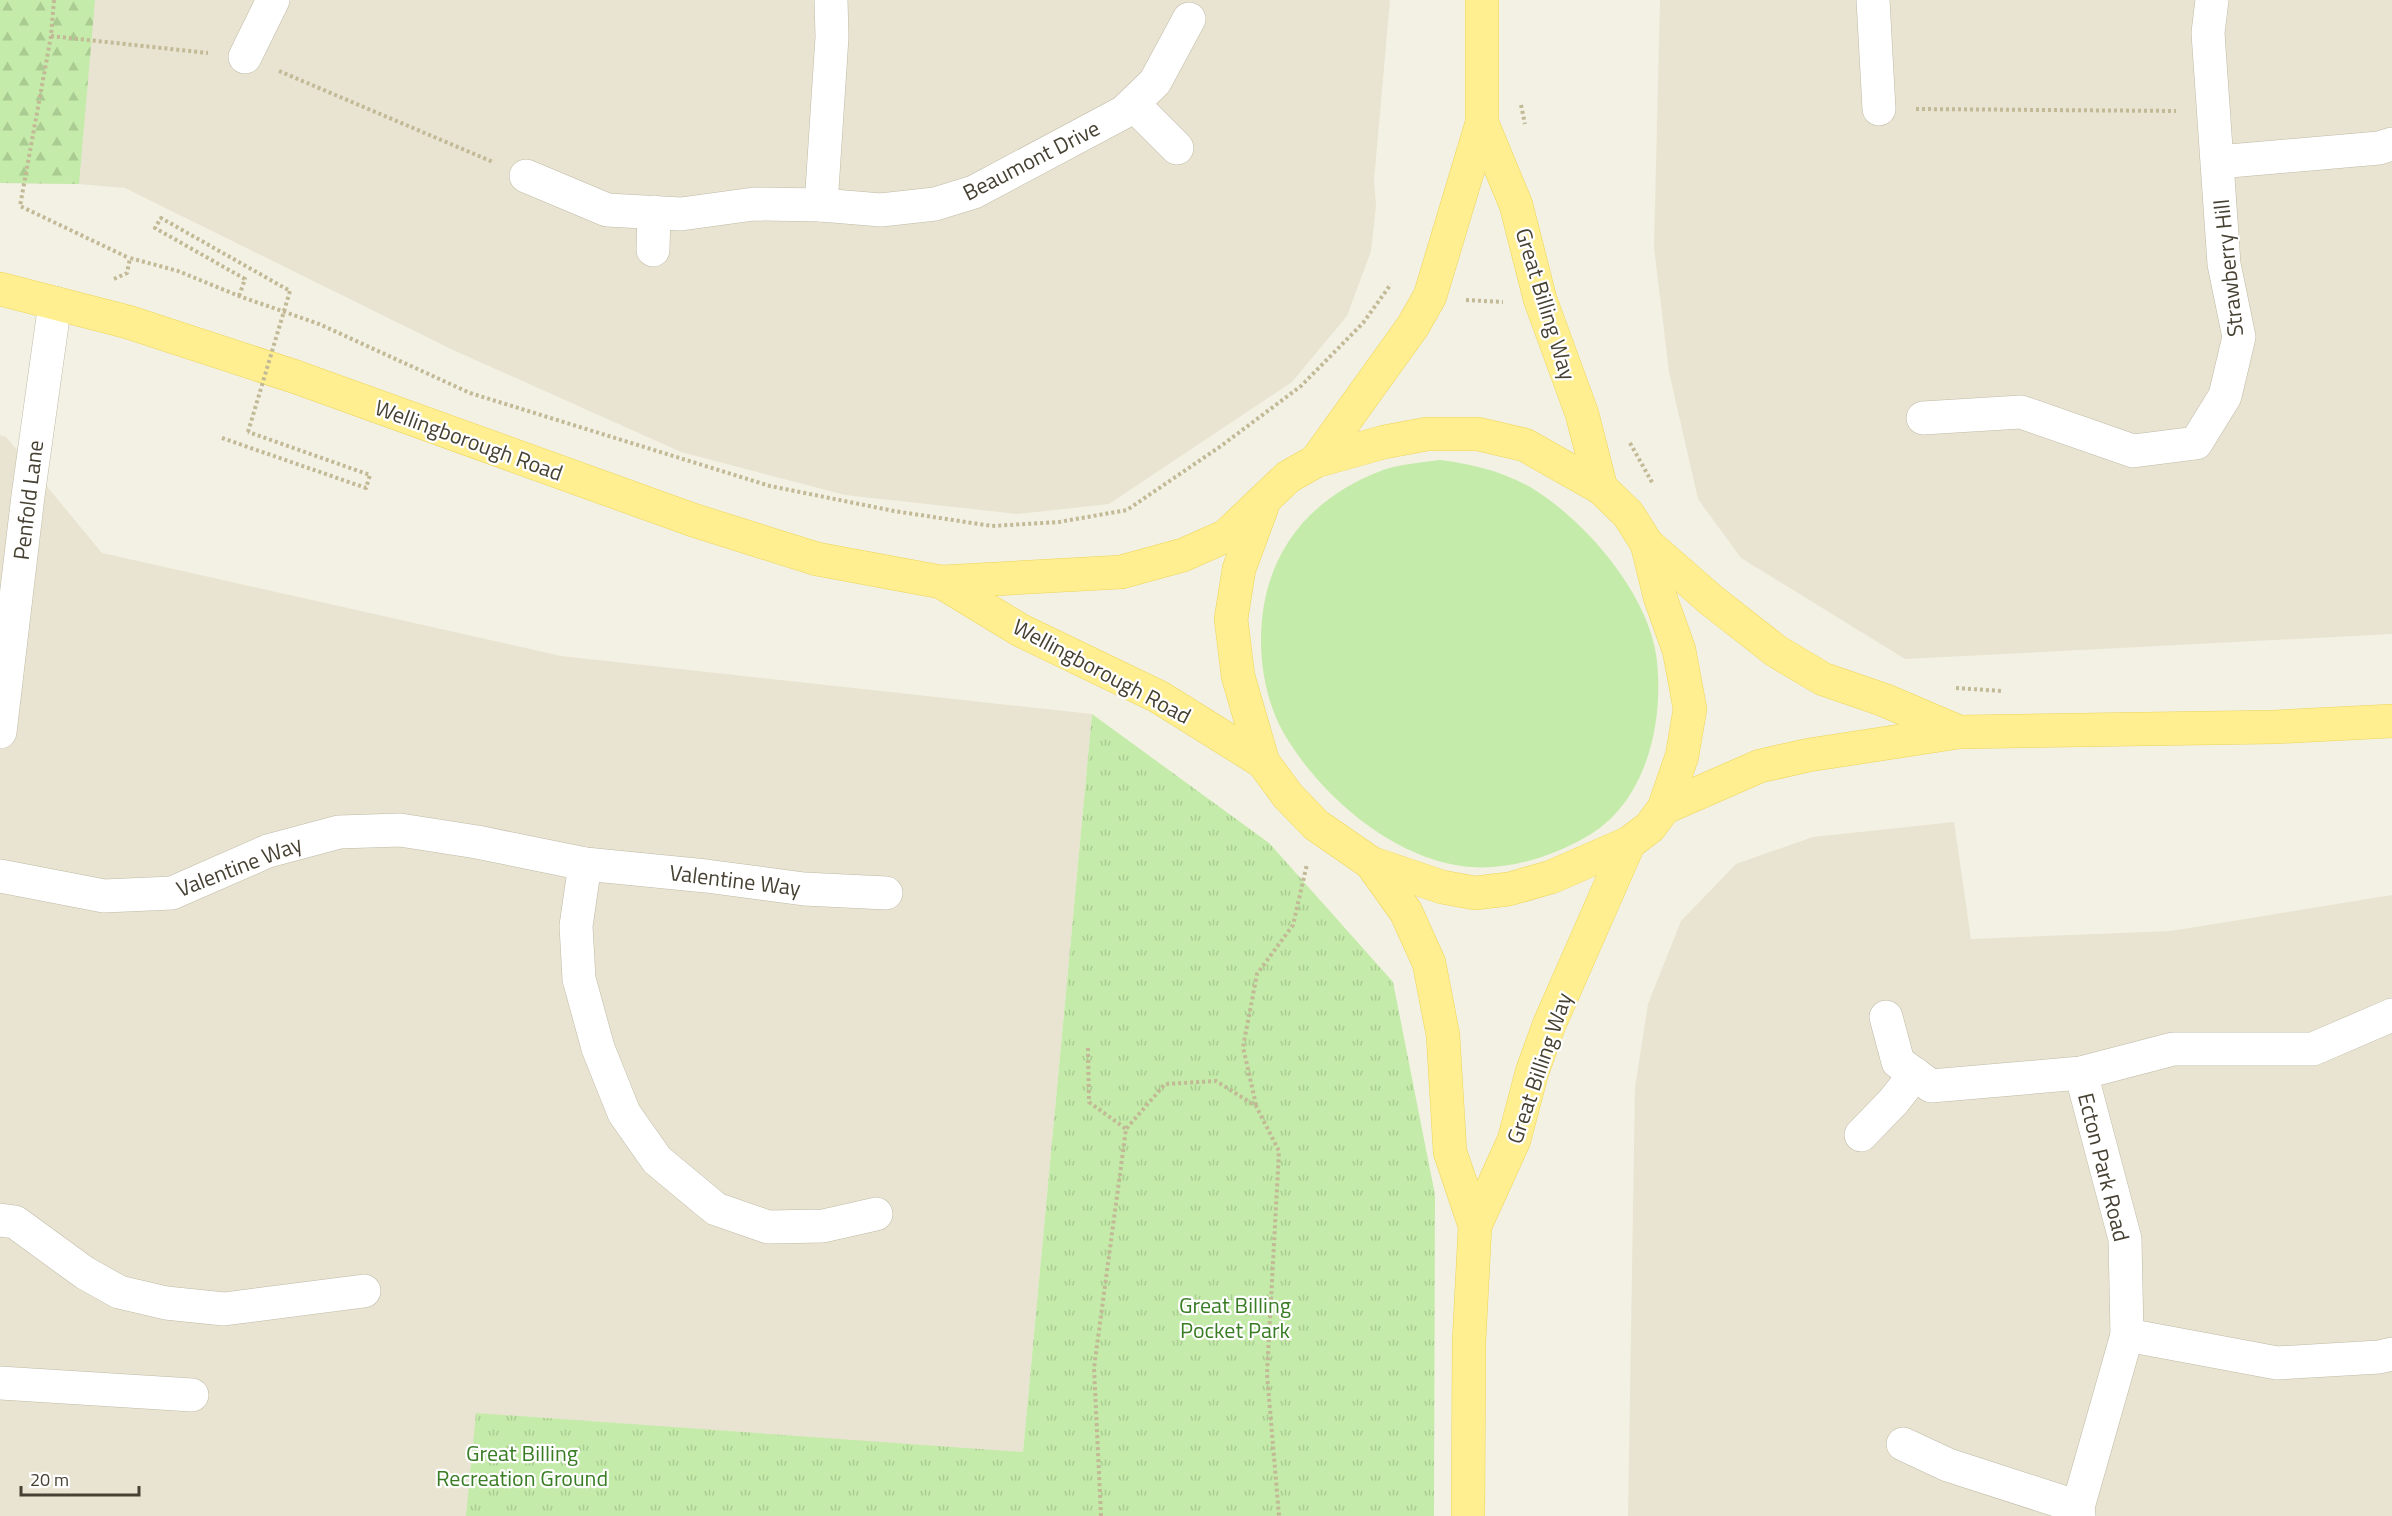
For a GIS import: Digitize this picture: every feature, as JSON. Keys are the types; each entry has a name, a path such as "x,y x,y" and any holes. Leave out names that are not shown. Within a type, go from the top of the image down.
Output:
{"main road":[{"name":"Great Billing Way","path":"1316,461 1413,326 1430,296 1482,123 1482,0"},
{"name":"Great Billing Way","path":"1482,123 1516,205 1540,299 1582,414 1601,488"},
{"name":"Wellingborough Road","path":"0,289 128,322 296,378 693,520 817,559 941,582 1121,572 1183,555 1226,536 1288,477 1316,461"},
{"path":"1316,461 1384,442 1427,434 1478,434 1525,445 1601,488 1628,514 1647,544 1776,651 1823,679 1884,700 1959,732"},
{"path":"1264,500 1239,569 1231,619 1238,676 1263,762 1287,796 1316,825 1371,863 1442,887 1475,892 1509,889 1551,877 1629,843 1650,827 1664,808 1682,756 1690,709 1679,650 1660,597 1647,544"},
{"name":"Wellingborough Road","path":"941,582 1020,630 1159,697 1263,762"},
{"path":"1664,808 1760,766 1809,755 1959,732 2274,727 2392,721"},
{"name":"Great Billing Way","path":"1468,1516 1469,1342 1475,1226 1514,1140 1532,1072 1549,1025 1629,843"},
{"name":"Great Billing Way","path":"1371,863 1406,912 1429,963 1443,1035 1450,1152 1475,1226"}],"street":[{"path":"245,57 273,0"},
{"path":"821,205 832,37 831,0"},
{"path":"1873,0 1879,109"},
{"name":"Strawberry Hill","path":"1923,418 2020,412 2133,451 2196,443 2225,396 2239,337 2224,264 2208,33 2212,0"},
{"name":"Beaumont Drive","path":"526,176 607,210 681,214 754,204 821,205 881,210 935,204 974,192 1124,112 1155,82 1189,19"},
{"path":"1132,104 1177,148"},
{"path":"2218,162 2379,148 2392,144"},
{"path":"653,250 654,213"},
{"name":"Penfold Lane","path":"1,713 55,303"},
{"name":"Valentine Way","path":"0,876 104,896 172,893 268,851 339,832 400,830 477,842 585,864 706,876 804,889 886,893"},
{"path":"585,864 576,927 579,979 598,1048 624,1113 657,1160 716,1209 768,1227 823,1226 876,1214"},
{"name":"Ecton Park Road","path":"1886,1017 1898,1062 1931,1086 2081,1073 2173,1048 2313,1049 2392,1016"},
{"name":"Ecton Park Road","path":"1903,1444 1948,1465 2078,1511 2127,1335 2125,1239 2081,1073"},
{"path":"1861,1135 1893,1102 1915,1074"},
{"path":"0,1220 15,1222 85,1273 119,1292 166,1303 224,1309 364,1291"},
{"path":"2127,1335 2277,1363 2379,1358 2392,1354"},
{"path":"0,1383 192,1395"}],"path":[{"path":"54,0 51,36 20,206 130,258 177,271 319,324 470,393 770,486 894,512 992,526 1059,522 1127,510 1221,447 1301,386 1363,323 1393,281"},
{"path":"51,36 245,57 526,176"},
{"path":"1879,109 2214,112"},
{"path":"222,438 366,488 370,475 248,432 290,291 161,218 155,228 245,279 239,296"},
{"path":"106,282 127,273 130,258"},
{"path":"1459,300 1513,302"},
{"path":"1628,439 1655,487"},
{"path":"1946,688 2010,692"},
{"path":"1278,1516 1267,1374 1279,1151 1256,1106 1243,1047 1257,974 1293,925 1316,825"},
{"path":"1088,1048 1089,1102 1126,1129"},
{"path":"1101,1516 1094,1368 1126,1129 1165,1084 1216,1081 1256,1106"}],"shaded area":[{"path":"0,0 1390,0 1374,180 1376,206 1371,251 1347,316 1292,382 1109,504 1018,514 845,495 681,452 451,349 125,188 79,184 0,183"},
{"path":"1660,0 2392,0 2392,634 1905,659 1741,558 1698,499 1669,372 1654,247"},
{"path":"0,435 6,437 102,553 561,656 1092,714 1023,1452 1020,1516 0,1516"},
{"path":"1954,822 1971,939 2171,931 2392,895 2392,1516 1628,1516 1635,1088 1648,1004 1681,921 1736,864 1813,837"}],"green space":[{"path":"0,0 95,0 79,184 0,183"},
{"path":"1440,460 1497,472 1530,487 1571,518 1610,559 1626,582 1650,630 1656,654 1658,703 1655,729 1649,754 1627,799 1611,818 1591,834 1578,842 1534,860 1503,866 1471,867 1443,862 1388,839 1362,821 1317,779 1283,732 1269,699 1262,664 1263,612 1278,560 1291,537 1308,517 1351,485 1393,467"},
{"name":"Great Billing Pocket Park","path":"1092,714 1269,843 1393,982 1435,1195 1434,1516 466,1516 476,1413 1023,1452"}],"park label":[{"name":"Great Billing Recreation Ground","path":"522,1466"}]}
